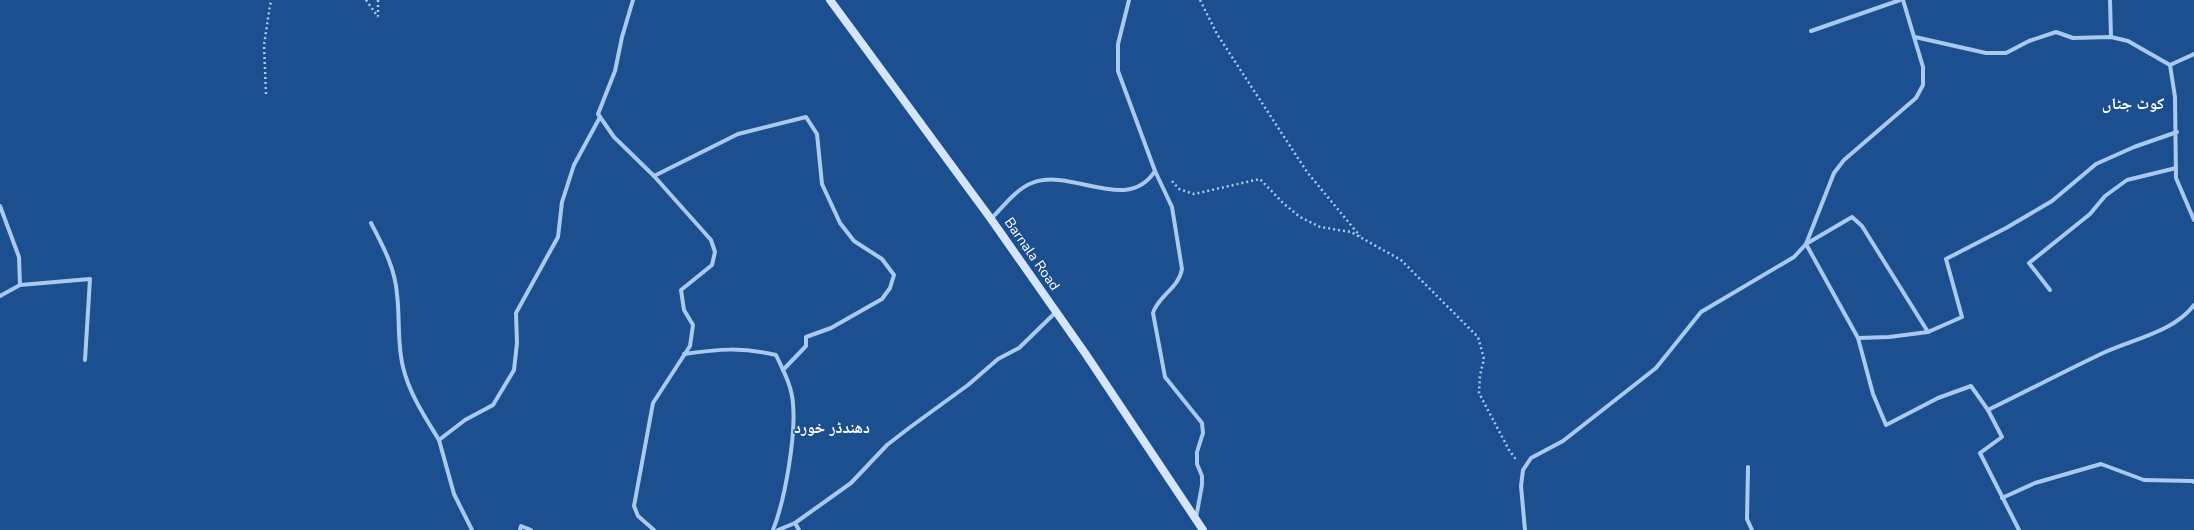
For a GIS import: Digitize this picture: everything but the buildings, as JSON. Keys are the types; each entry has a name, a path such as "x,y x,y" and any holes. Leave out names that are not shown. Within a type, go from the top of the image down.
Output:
{"main road":[{"name":"Barnala Road","path":"830,0 991,219 1056,311 1204,530"}],"street":[{"path":"633,0 622,37 615,71 598,114 614,137 654,176 711,240 715,252 712,265 681,290 684,310 693,325 690,346 653,403 634,506 638,516 654,530"},
{"path":"1129,0 1118,44 1118,71 1155,171 1172,207 1182,269 1180,278 1155,305 1153,313 1165,377 1202,423 1203,433 1197,452 1197,464 1202,476 1202,485 1196,519"},
{"path":"1811,31 1900,0"},
{"path":"1806,244 1834,173 1844,160 1916,98 1923,85 1923,67 1903,0"},
{"path":"2110,0 2111,37"},
{"path":"1915,37 1986,53 2006,53 2028,41 2056,32 2073,38 2111,37 2128,41 2170,65"},
{"path":"2170,65 2194,54"},
{"path":"2170,65 2175,97 2177,132 2176,178 2194,220"},
{"path":"439,440 465,420 493,405 514,370 517,343 516,313 558,237 562,202 574,165 600,117"},
{"path":"654,176 738,134 806,118 817,134 822,184 840,223 854,241 882,259 894,275 890,288 882,299 831,328 806,337 806,346 783,370"},
{"path":"1858,338 1889,337 1928,332 1962,317 1946,259 2006,228 2052,201 2096,164 2134,147 2177,132"},
{"path":"2050,290 2029,262 2090,214 2105,196 2126,180 2176,168"},
{"path":"991,219 1018,192 1032,183 1052,179 1114,191 1138,188 1150,179 1155,171"},
{"path":"0,206 19,257 20,285"},
{"path":"1525,530 1521,486 1524,470 1531,458 1563,441 1656,368 1701,312 1794,257 1806,244 1852,217 1862,226 1928,332"},
{"path":"371,223 393,270 397,293 399,344 403,367 409,387 439,440 454,494 472,530"},
{"path":"1806,244 1858,338 1873,394 1886,425 1938,398 1971,386 1988,410 2002,437 1980,453 2019,530"},
{"path":"0,296 20,285 90,279 85,360"},
{"path":"1988,410 2104,352 2153,334 2187,314 2194,305"},
{"path":"778,530 795,523 813,508 851,483 887,445 968,385 998,359 1019,348 1056,311"},
{"path":"684,354 725,348 756,350 776,355 790,384 794,404 786,485 780,513 773,530"},
{"path":"2002,498 2035,483 2101,464 2144,480 2194,482"},
{"path":"1748,467 1747,519 1752,530"},
{"path":"795,523 799,530"},
{"path":"520,530 521,526 531,530"}],"path":[{"path":"266,94 264,45 272,0"},
{"path":"366,0 378,17 378,0"},
{"path":"1200,0 1217,34 1307,172 1362,238"},
{"path":"1155,171 1165,174 1179,189 1194,194 1260,179 1283,203 1300,217 1320,227 1351,232 1401,260 1478,337 1484,358 1480,375 1480,393 1509,450 1524,470"}],"district":[{"name":"کوٹ جٹاں","path":"2133,104"},
{"name":"دھندڈر خورد","path":"832,428"}]}
